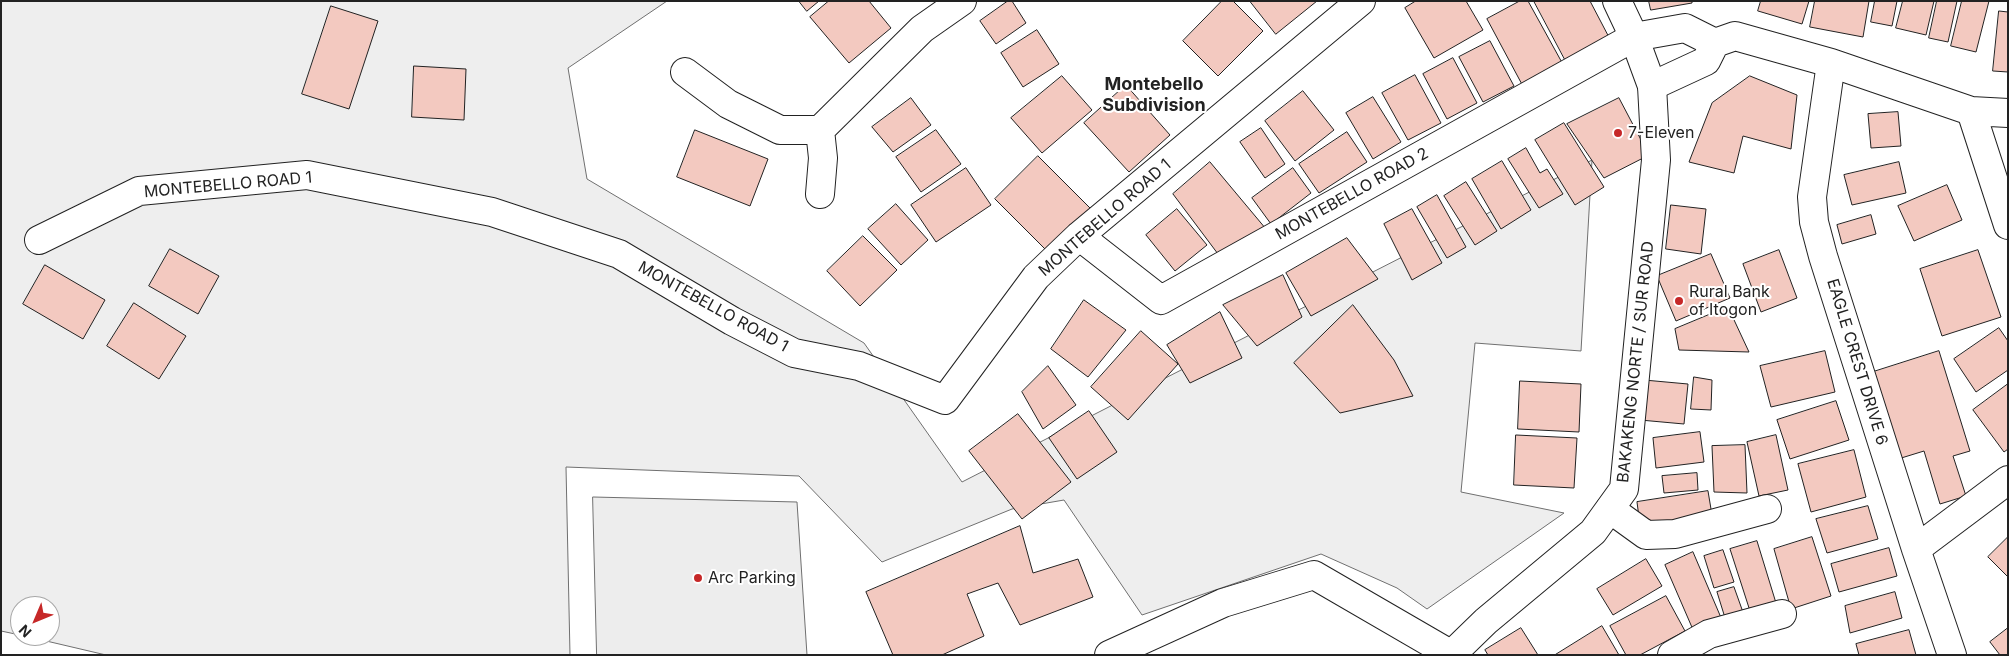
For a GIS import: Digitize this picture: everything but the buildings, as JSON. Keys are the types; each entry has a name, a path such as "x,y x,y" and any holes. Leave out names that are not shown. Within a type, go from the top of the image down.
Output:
{"street":[{"path":"686,72 728,104 780,130 820,130 922,29 962,1"},
{"name":"MONTEBELLO ROAD 1","path":"39,240 140,191 307,175 492,212 619,254 732,322 794,353 858,366 945,400 1036,277 1080,236 1361,1"},
{"name":"BAKAKENG NORTE / SUR ROAD","path":"1452,655 1486,621 1592,532 1624,489 1656,160 1652,86 1634,38 1617,1"},
{"path":"1634,38 1685,28 1715,44"},
{"path":"1652,86 1706,61 1715,44 1735,36 1831,63 1971,110 2008,114"},
{"name":"MONTEBELLO ROAD 2","path":"1080,236 1161,300 1634,38"},
{"name":"EAGLE CREST DRIVE 6","path":"1831,63 1812,197 1814,222 1826,266 1916,549 1952,655"},
{"path":"1971,110 2008,225"},
{"path":"820,130 823,158 820,194"},
{"path":"1916,549 2008,480"},
{"path":"1610,509 1646,535 1675,534 1767,509"},
{"path":"1109,655 1223,603 1314,575 1452,655"},
{"path":"1672,655 1709,634 1782,614"}],"shaded area":[{"path":"1,1 667,1 568,68 587,179 864,343 962,482 1592,160 1581,351 1475,343 1461,492 1564,513 1427,609 1397,588 1321,554 1142,615 1064,500 1012,509 882,562 799,476 566,467 570,655 106,655 60,644 60,596 10,596 10,633 1,631"},
{"name":"Arc Parking","path":"593,497 797,502 807,655 597,655"}],"place":[{"name":"7-Eleven","path":"1618,133"},
{"name":"Rural Bank of Itogon","path":"1679,301"},
{"name":"Arc Parking","path":"698,578"}],"district":[{"name":"Montebello Subdivision","path":"1154,95"}]}
